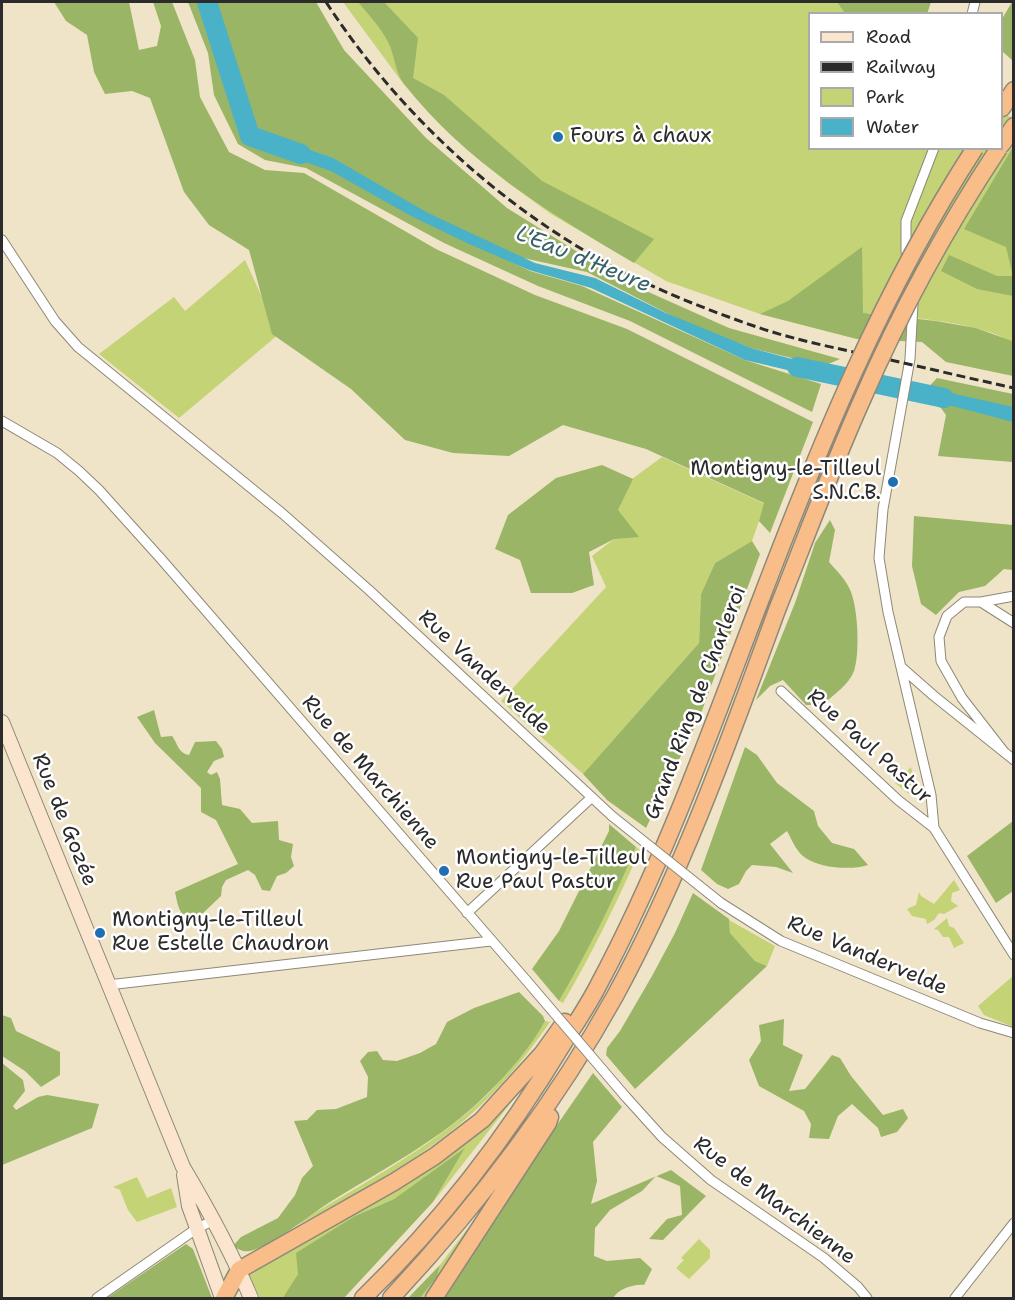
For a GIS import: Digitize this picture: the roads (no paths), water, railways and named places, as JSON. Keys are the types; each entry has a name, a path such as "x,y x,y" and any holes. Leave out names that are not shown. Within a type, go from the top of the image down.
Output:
{"highway":[{"path":"1003,106 1014,90"},
{"path":"1003,142 1014,126"},
{"name":"Grand Ring de Charleroi","path":"363,1299 438,1218 492,1149 543,1077 598,986 638,907 677,815 810,469 849,380 924,231 974,150"},
{"name":"Grand Ring de Charleroi","path":"391,1299 453,1231 508,1161 557,1091 615,996 656,916 697,824 777,610 863,397 942,239 998,150"},
{"path":"223,1299 239,1270 394,1182 435,1156 482,1120 542,1054 573,1011 598,986"},
{"path":"434,1299 548,1123 557,1091"}],"main road":[{"name":"Rue de Gozée","path":"2,722 183,1167 203,1200 239,1270 250,1299"},
{"name":"Rue de Gozée","path":"183,1167 189,1206 223,1299"}],"street":[{"path":"933,150 906,221 906,251 913,304 910,359 883,509 879,558 888,612 931,795 934,828 1014,955"},
{"name":"Rue Vandervelde","path":"2,240 55,321 78,347 284,514 369,590 591,798 721,903 781,941 980,1023 1014,1033"},
{"name":"Rue de Marchienne","path":"2,421 57,453 99,490 662,1137 703,1173 825,1258 858,1287 867,1299"},
{"path":"1004,752 962,698 941,661 939,637 948,616 964,602 981,602 1014,596"},
{"path":"981,602 1014,623"},
{"path":"901,667 1014,760"},
{"name":"Rue Paul Pastur","path":"781,691 898,800 934,828"},
{"path":"467,913 591,798"},
{"path":"108,985 491,941"},
{"path":"97,1299 196,1229 212,1221"},
{"path":"955,1299 1014,1223"}],"water":[{"path":"277,139 333,158 428,213 535,263 595,278 666,313 751,348 822,367 821,378 745,360 591,288 529,270 469,244 411,216 331,171 274,151"},
{"path":"920,386 1013,407 1013,422 918,397"}],"waterway":[{"name":"L'Eau d'Heure","path":"207,2 250,136 301,154"},
{"name":"L'Eau d'Heure","path":"797,367 944,398"}],"railway":[{"path":"326,2 379,75 441,141 510,200 585,251 646,283 689,302 769,331 1014,388"}],"place":[{"name":"Fours à chaux","path":"558,137"},
{"name":"Montigny-le-Tilleul S.N.C.B.","path":"893,482"},
{"name":"Montigny-le-Tilleul Rue Paul Pastur","path":"444,871"},
{"name":"Montigny-le-Tilleul Rue Estelle Chaudron","path":"100,933"}]}
